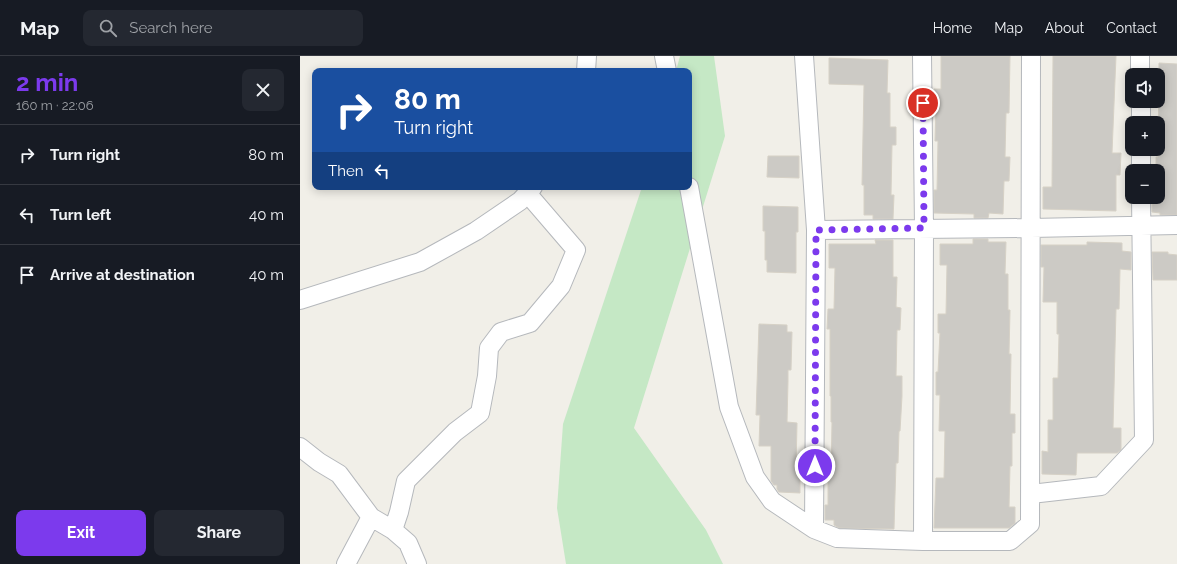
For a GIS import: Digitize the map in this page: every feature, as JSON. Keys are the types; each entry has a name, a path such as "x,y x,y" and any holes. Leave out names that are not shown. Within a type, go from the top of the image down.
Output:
{"street":[{"path":"586,68 587,56"},
{"path":"664,56 666,68"},
{"path":"804,56 816,230 814,529"},
{"path":"922,56 924,228 923,541"},
{"path":"690,190 729,407 755,477 772,501 814,529 837,538 1010,542 1030,524 1032,56"},
{"path":"1140,56 1140,68"},
{"path":"300,300 420,262 476,231 520,201 530,190 576,250 560,286 530,324 501,332 490,348 487,376 480,413 455,432 406,481 399,512 392,530"},
{"path":"1031,494 1101,486 1144,440 1141,204"},
{"path":"816,230 1177,225"},
{"path":"300,447 318,462 339,474 371,517 392,530 408,543 417,564"},
{"path":"346,564 371,517"}],"green space":[{"path":"680,56 714,56 725,136 634,428 706,530 723,564 566,564 557,508 563,424 641,190 692,190 692,68 677,68"}],"building":[{"path":"941,56 1010,56 1009,113 1006,113 1005,157 1010,157 1009,181 1004,181 1003,214 989,213 988,218 974,218 974,214 934,213 934,190 937,190 938,141 935,141 936,108 934,108 934,89 941,89"},
{"path":"1053,56 1116,56 1112,153 1121,153 1120,175 1116,175 1116,211 1043,209 1043,187 1052,187"},
{"path":"829,58 888,60 887,93 890,93 890,127 896,127 896,145 892,145 891,195 894,195 893,219 873,219 873,215 864,215 864,185 862,185 864,85 829,84"},
{"path":"1159,63 1177,64 1177,215 1160,215 1160,213 1152,212 1152,204 1165,204 1165,164 1156,164 1156,157 1165,156 1165,116 1158,116 1159,108 1165,108 1165,68 1159,68"},
{"path":"768,156 799,156 799,178 767,177"},
{"path":"763,206 798,207 798,232 796,232 796,273 767,272 767,260 765,260 765,231 763,231"},
{"path":"973,239 988,239 988,242 1006,242 1005,274 1008,274 1008,310 1010,310 1010,414 1015,414 1015,433 1012,433 1012,466 1010,466 1009,507 1015,507 1015,523 1009,528 934,528 936,478 944,478 945,431 939,431 940,395 936,395 936,372 938,372 940,333 938,333 938,314 946,314 947,265 940,265 940,244 973,244"},
{"path":"875,240 893,240 893,277 897,277 896,307 901,308 900,330 897,330 896,376 902,376 902,396 898,463 896,463 894,529 839,528 834,525 834,520 825,520 825,505 828,505 828,473 831,473 832,422 830,396 830,329 827,329 828,309 834,309 835,268 829,268 829,244 876,244"},
{"path":"1087,242 1122,243 1122,251 1131,252 1131,270 1120,269 1119,309 1116,309 1113,428 1121,428 1121,450 1117,453 1077,453 1076,475 1042,474 1042,451 1048,452 1048,420 1053,420 1053,378 1058,378 1059,334 1057,334 1057,302 1043,302 1044,267 1041,267 1041,245 1087,245"},
{"path":"1152,252 1168,252 1168,254 1177,255 1177,280 1153,280"},
{"path":"759,324 787,325 787,332 792,332 791,370 788,370 787,422 797,423 796,467 800,467 800,493 779,492 777,485 774,485 771,481 771,446 759,446 760,415 756,415"}],"route":[{"path":"815,466 816,230 924,228 923,103"}]}
